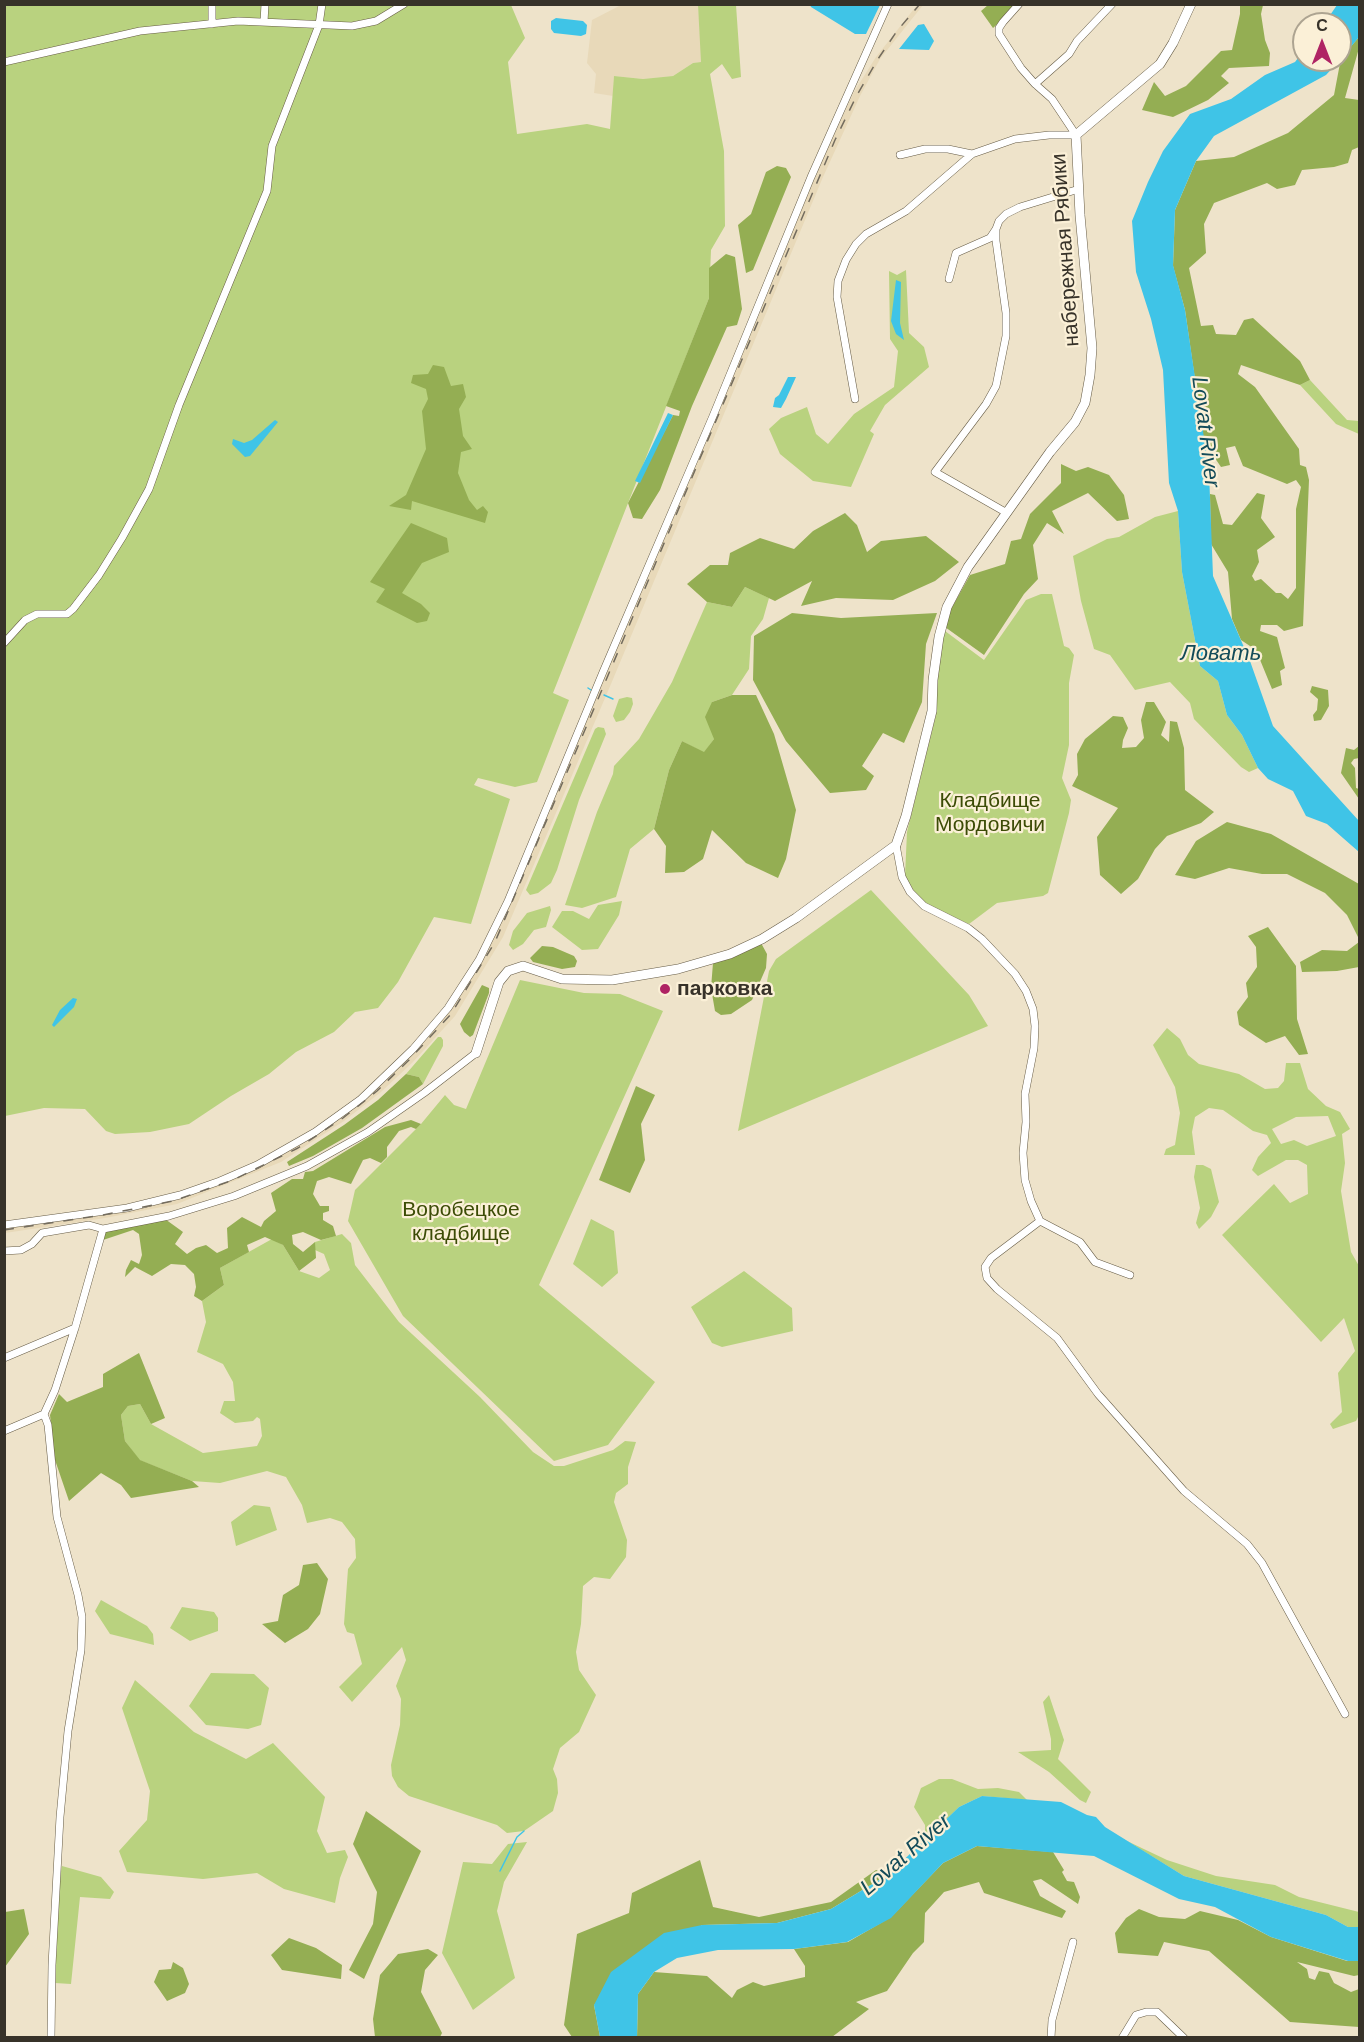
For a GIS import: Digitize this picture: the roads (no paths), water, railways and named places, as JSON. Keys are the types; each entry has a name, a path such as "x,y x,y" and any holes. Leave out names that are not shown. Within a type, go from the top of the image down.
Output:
{"street":[{"path":"212,4 212,24"},
{"path":"264,22 265,4"},
{"path":"4,643 25,620 37,614 67,614 74,609 122,538 148,489 179,405 267,191 272,146 319,25 322,4"},
{"path":"4,62 140,30 238,21 352,26 376,21 404,4"},
{"path":"4,1225 127,1208 180,1195 257,1165 315,1132 361,1099 413,1049 448,1008 479,960 508,901 603,672 727,384 811,177 888,4"},
{"path":"1019,4 999,28 999,34 1035,84 1052,99 1076,135"},
{"path":"1035,84 1069,54 1077,41 1112,4"},
{"name":"набережная Рябики","path":"896,845 906,816 932,711 933,680 946,607 968,567 1050,452 1075,422 1085,403 1092,348 1078,189 1076,135 1160,64 1173,43 1191,4"},
{"path":"855,399 837,297 838,281 846,260 856,244 866,234 906,211 972,154 1015,139 1076,135"},
{"path":"900,155 925,149 948,149 972,154"},
{"path":"949,279 956,253 990,238 999,221 1006,214 1020,207 1078,189"},
{"path":"996,229 1006,336 996,386 986,405 936,472 1006,513"},
{"path":"4,1251 21,1250 32,1244 42,1233 89,1225 103,1229 169,1216 234,1196 307,1166 368,1132 476,1053 499,982 508,971 523,966 562,979 612,980 678,969 730,954 762,939 796,918 896,845 902,877 910,892 924,906 968,928 982,939 1016,974 1033,1009 1034,1048 1025,1094 1026,1122 1023,1153 1024,1180 1040,1221 1080,1242 1095,1262 1130,1275"},
{"path":"1040,1221 991,1258 985,1267 987,1278 997,1289 1057,1338 1098,1394 1184,1491 1247,1544 1262,1563 1345,1714"},
{"path":"4,1431 44,1414 55,1390 75,1328 103,1229"},
{"path":"4,1358 75,1328"},
{"path":"44,1414 48,1425 57,1517 82,1617 81,1650 67,1742 60,1817 52,1965 51,2037"},
{"path":"1051,2037 1050,2028 1061,1980 1073,1942"},
{"path":"1122,2037 1136,2015 1146,2012 1157,2012 1184,2037"}],"water":[{"path":"810,4 880,5 866,34 855,34 811,7"},
{"path":"1337,5 1359,5 1359,37 1352,45 1352,12 1332,12"},
{"path":"556,18 583,21 587,25 586,34 581,36 554,33 551,29 551,21"},
{"path":"924,24 934,41 929,50 899,49 918,25"},
{"name":"Ловать","path":"1292,63 1292,72 1329,72 1214,136 1196,161 1175,210 1173,265 1185,310 1209,472 1213,576 1250,661 1273,726 1359,821 1359,852 1327,824 1306,816 1293,791 1268,779 1258,768 1242,735 1227,715 1218,681 1200,666 1182,572 1178,511 1169,483 1163,370 1151,319 1136,272 1132,221 1163,151 1190,114 1231,99 1265,75"},
{"path":"896,280 901,282 900,323 904,340 896,334 891,321"},
{"path":"788,377 796,377 786,399 781,408 773,407 775,398 779,395"},
{"path":"668,413 673,415 640,483 635,481"},
{"path":"275,420 278,422 250,456 245,457 232,444 233,439 244,443 252,440"},
{"path":"73,998 77,999 74,1007 54,1027 52,1025 60,1010"},
{"path":"982,1796 1061,1802 1096,1817 1105,1827 1184,1876 1326,1915 1348,1927 1359,1927 1359,1961 1348,1961 1271,1937 1215,1907 1179,1899 1094,1856 977,1846 943,1863 891,1918 847,1942 794,1949 718,1950 677,1958 654,1972 638,1994 637,2037 600,2037 594,2005 611,1972 664,1933 702,1925 777,1923 831,1909 889,1874 959,1807"}],"waterway":[{"path":"604,695 613,699"},
{"path":"500,1871 517,1837 524,1831"}],"railway":[{"path":"4,1230 103,1215 173,1201 233,1180 298,1148 343,1118 377,1091 451,1014 495,942 835,140 878,59 897,31 920,4"}],"place":[{"name":"парковка","path":"665,989"}],"water label":[{"name":"Lovat River","path":"1205,432"},
{"name":"Lovat River","path":"906,1855"}],"park label":[{"name":"Кладбище Мордовичи","path":"990,813"},
{"name":"Воробецкое кладбище","path":"461,1222"}]}
